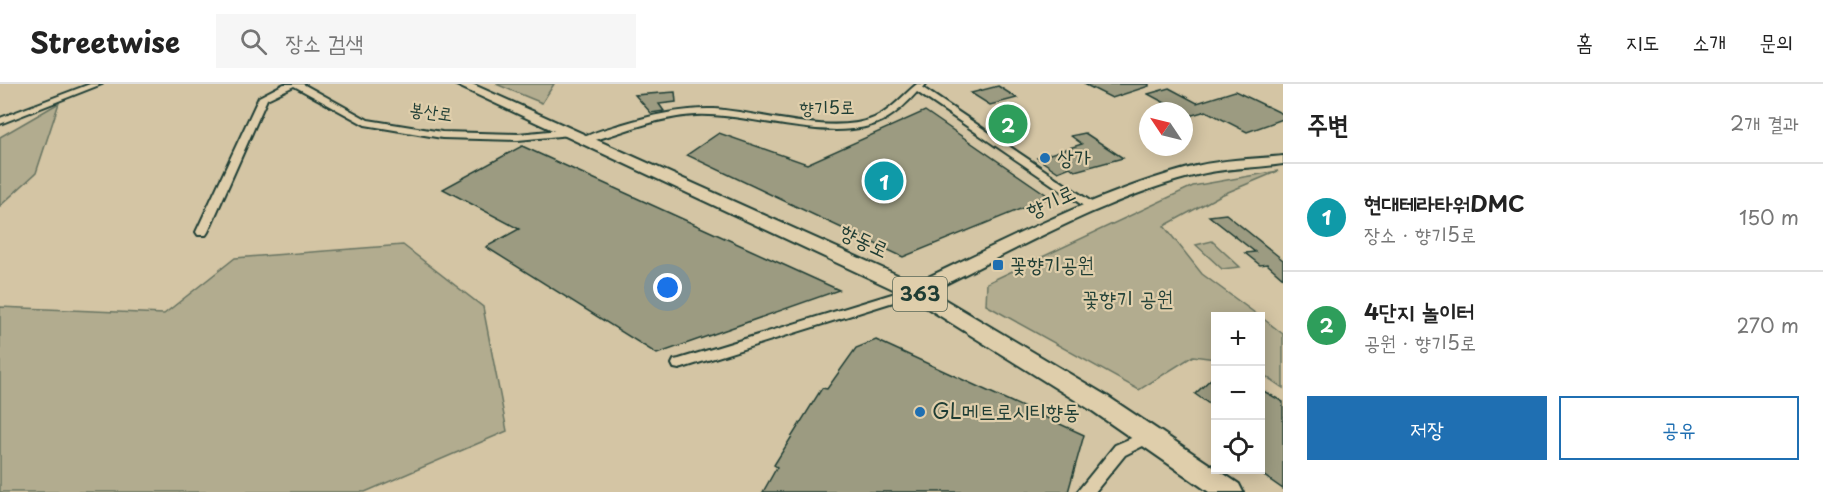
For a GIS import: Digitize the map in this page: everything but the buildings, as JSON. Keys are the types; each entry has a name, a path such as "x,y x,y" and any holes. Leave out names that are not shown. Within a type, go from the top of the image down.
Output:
{"main road":[{"name":"봉산로","path":"461,84 577,136"},
{"name":"향동로","path":"577,136 915,291 1150,436 1230,492"},
{"name":"향기로","path":"915,291 1092,207 1200,170 1283,160"}],"street":[{"path":"0,121 98,84"},
{"path":"202,232 263,97 291,84"},
{"name":"봉산로","path":"297,84 365,122 442,135 577,136"},
{"name":"향기5로","path":"577,136 650,120 712,112 790,125 826,126 869,123 900,105 920,86 1092,207"},
{"path":"680,364 915,291"},
{"path":"1085,492 1120,450 1150,436"}],"green space":[{"path":"496,84 554,84 542,103"},
{"path":"59,103 36,173 0,206 0,137"},
{"name":"꽃향기 공원","path":"1278,171 1221,195 1164,226 1202,274 1254,312 1211,312 1211,358 1193,356 1139,390 986,305 987,283 1193,186"},
{"path":"1212,241 1240,267 1222,269 1196,245"},
{"path":"403,245 483,307 507,431 365,492 0,492 0,307 164,314 235,258"},
{"path":"1265,320 1283,334 1283,388 1265,376"}],"place":[{"name":"4단지 놀이터","path":"1008,124"},
{"name":"상가","path":"1045,158"},
{"name":"현대테라타워DMC","path":"884,181"},
{"name":"꽃향기공원","path":"998,265"},
{"name":"GL메트로시티향동","path":"920,412"}]}
